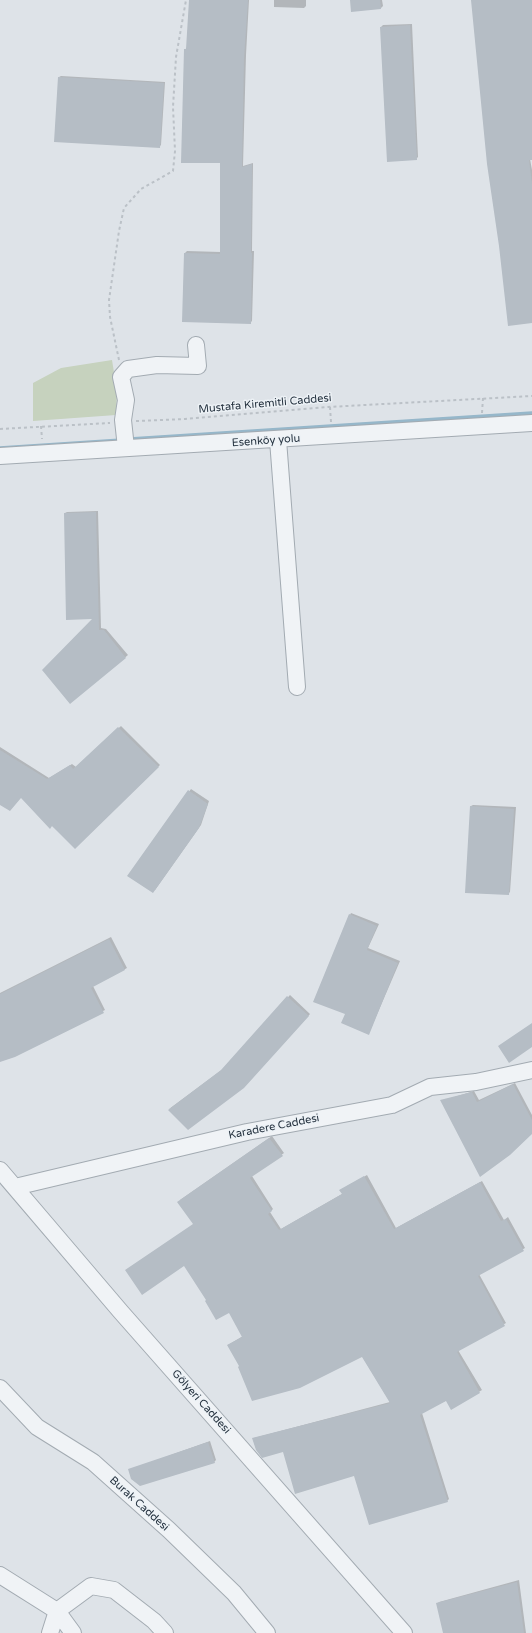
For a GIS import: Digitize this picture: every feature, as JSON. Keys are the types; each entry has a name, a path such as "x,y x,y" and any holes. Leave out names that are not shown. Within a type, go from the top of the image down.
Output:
{"street":[{"path":"125,437 126,400 122,377 128,369 157,365 198,366 196,345"},
{"name":"Esenköy yolu","path":"0,456 125,437 197,446 532,423"},
{"path":"278,440 297,687"},
{"name":"Karadere Caddesi","path":"15,1187 247,1132 392,1105 430,1087 476,1082 532,1070"},
{"name":"Gölyeri Caddesi","path":"0,1170 121,1312 404,1633"},
{"name":"Burak Caddesi","path":"0,1388 37,1427 93,1462 169,1530 234,1593 267,1633"},
{"path":"0,1575 57,1611 73,1633"},
{"path":"50,1633 57,1611 91,1586 114,1590 154,1621 165,1633"}],"path":[{"path":"122,377 110,317 109,300 120,231 124,208 141,189 173,171 175,151 173,107 176,57 186,0"},
{"name":"Mustafa Kiremitli Caddesi","path":"0,429 41,426 125,437 185,419 330,407 532,396"},
{"path":"482,410 483,398"},
{"path":"330,407 331,420"},
{"path":"41,426 42,439"}],"green space":[{"path":"112,360 117,391 116,415 33,421 33,383 61,368"}],"building":[{"path":"189,0 248,0 244,58 242,167 252,164 251,324 182,322 184,253 220,254 220,163 181,163 184,49 186,49"},
{"path":"350,0 380,0 381,9 351,12"},
{"path":"471,0 532,0 532,160 529,160 532,184 532,323 508,326 499,246 487,164"},
{"path":"410,25 417,160 387,162 380,27"},
{"path":"58,77 164,83 160,148 54,142"},
{"path":"96,512 99,630 104,630 126,658 70,704 42,670 92,619 66,620 64,513"},
{"path":"118,727 159,767 75,849 52,826 50,829 21,798 10,811 0,805 0,750 47,779 70,765 73,769"},
{"path":"188,790 208,804 199,828 153,893 127,876"},
{"path":"470,806 514,809 509,895 465,893"},
{"path":"349,914 377,926 367,950 398,963 369,1035 341,1023 345,1014 313,1002"},
{"path":"109,939 125,970 91,988 104,1013 15,1057 0,1062 0,994"},
{"path":"287,996 309,1016 244,1088 188,1130 168,1110 221,1070"},
{"path":"532,1023 532,1047 509,1063 498,1046"},
{"path":"513,1084 532,1120 532,1134 510,1155 480,1177 440,1100 472,1092 477,1102"},
{"path":"269,1138 283,1156 250,1178 272,1211 268,1214 279,1230 342,1194 339,1190 364,1176 394,1229 480,1182 501,1221 506,1219 524,1251 478,1276 505,1326 457,1352 480,1393 451,1410 446,1401 420,1415 448,1502 369,1525 354,1476 295,1494 283,1452 262,1458 256,1450 252,1438 390,1403 362,1357 300,1388 252,1401 238,1367 239,1366 227,1345 242,1337 229,1313 216,1320 205,1301 206,1300 184,1266 142,1295 125,1270 193,1224 177,1202"},
{"path":"208,1442 215,1463 140,1486 131,1479 128,1469"},
{"path":"517,1582 524,1633 443,1633 436,1603"}],"waterway":[{"path":"130,439 532,413"},
{"path":"0,448 122,440"}]}
